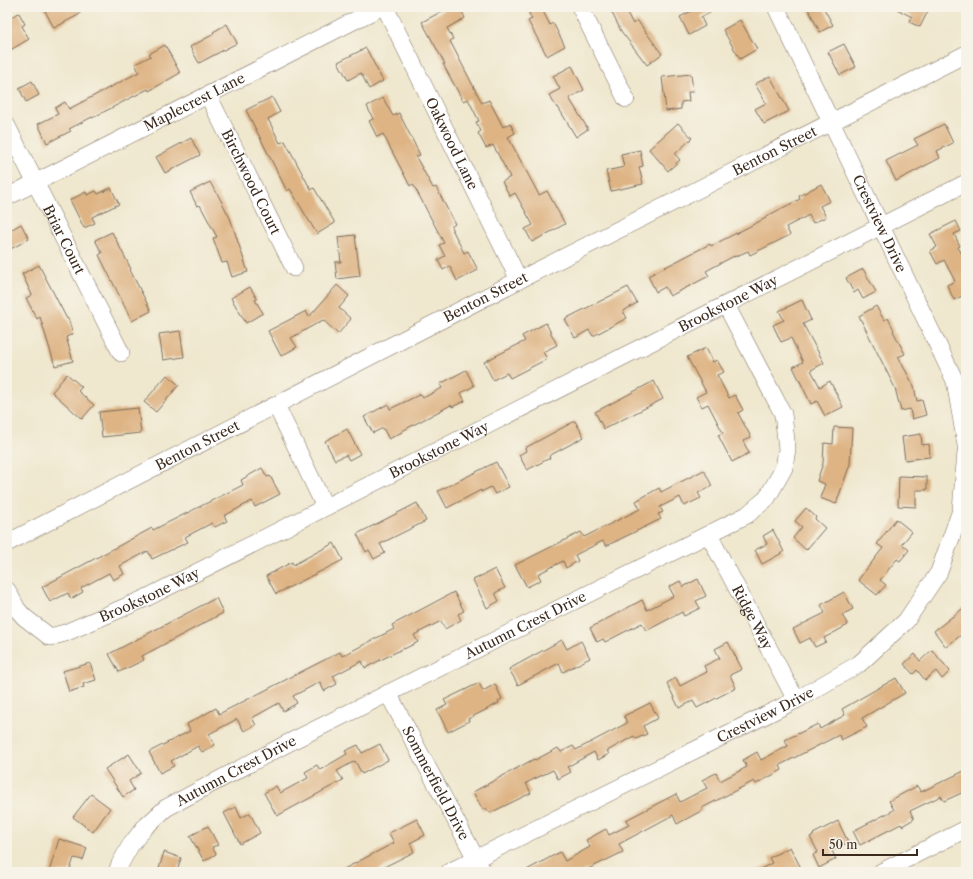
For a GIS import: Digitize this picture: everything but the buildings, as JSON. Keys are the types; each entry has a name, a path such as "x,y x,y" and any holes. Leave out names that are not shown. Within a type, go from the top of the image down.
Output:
{"street":[{"name":"Maplecrest Lane","path":"7,197 381,7"},
{"name":"Oakwood Lane","path":"385,7 519,280"},
{"path":"580,7 626,99"},
{"name":"Crestview Drive","path":"776,7 817,90 830,122 882,226 956,381 966,445"},
{"name":"Benton Street","path":"7,543 519,280 966,54"},
{"name":"Birchwood Court","path":"208,95 294,268"},
{"name":"Briar Court","path":"7,126 121,353"},
{"name":"Brookstone Way","path":"7,590 17,609 24,617 50,637 65,633 146,598 966,184"},
{"name":"Autumn Crest Drive","path":"117,872 130,846 144,828 166,808 290,742 709,535 747,515 767,498 784,468 787,449 783,414 726,306"},
{"path":"276,405 324,507"},
{"name":"Crestview Drive","path":"448,872 480,865 796,700 859,664 906,621 939,572 963,510 966,452"},
{"name":"Ridge Way","path":"709,535 796,700"},
{"name":"Sommerfield Drive","path":"388,693 480,865"},
{"path":"881,872 966,829"}]}
